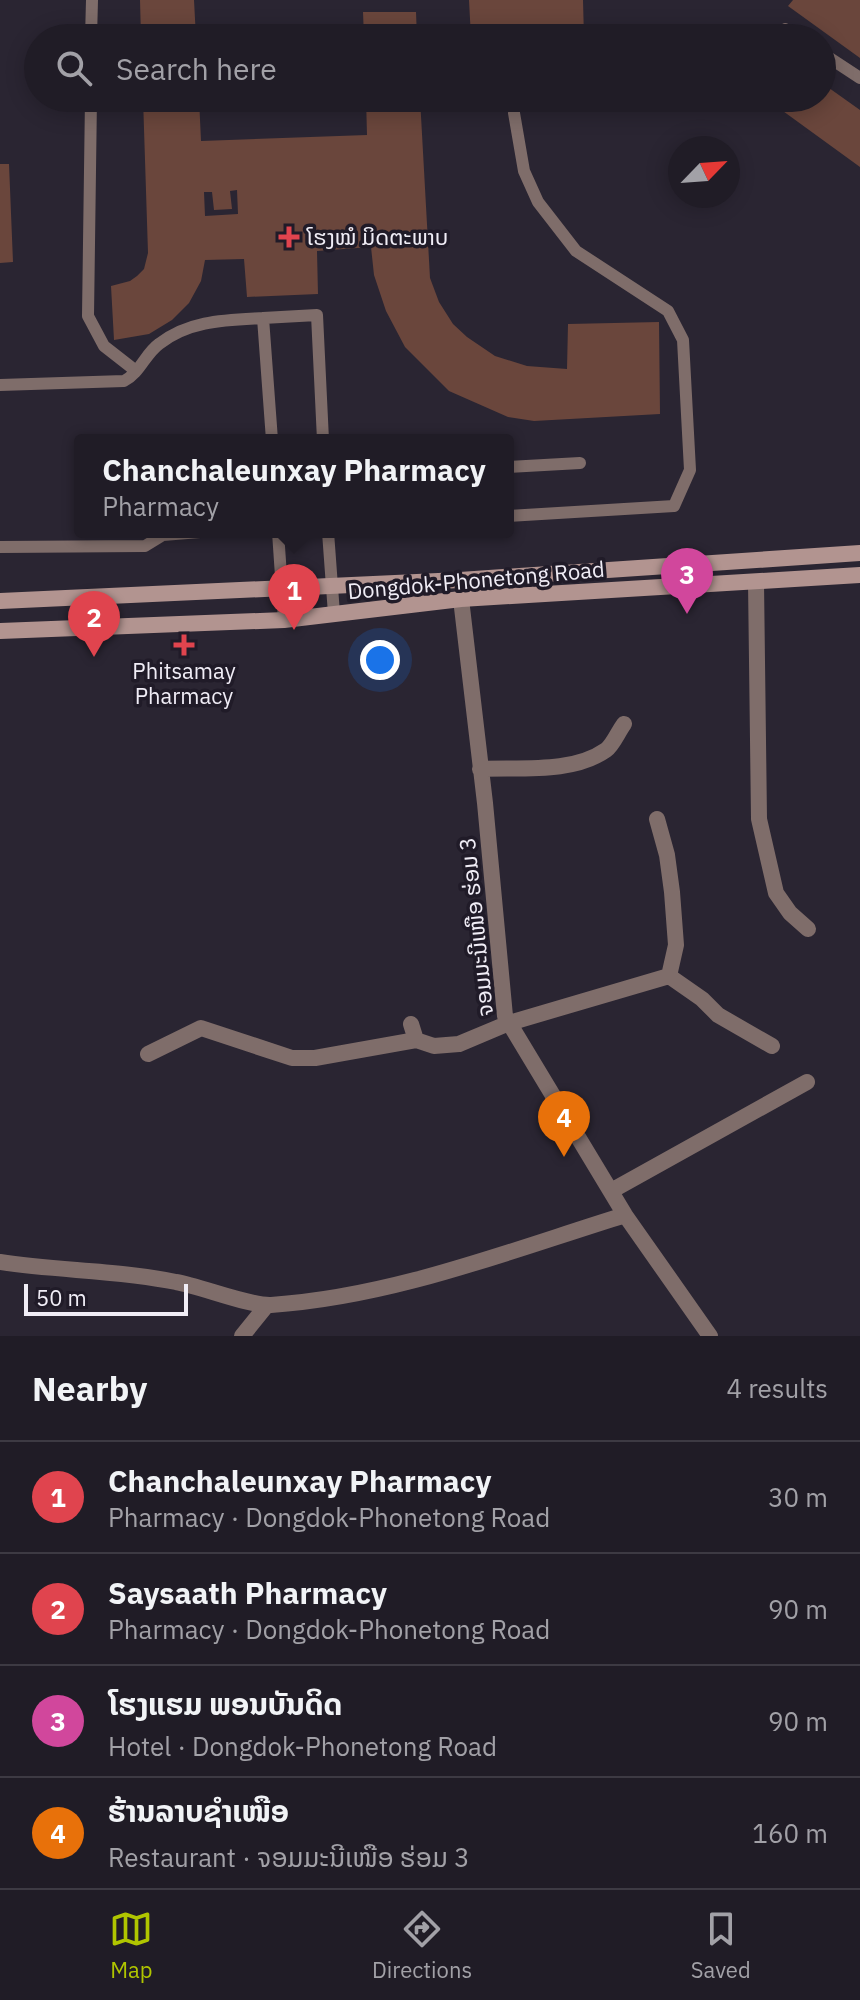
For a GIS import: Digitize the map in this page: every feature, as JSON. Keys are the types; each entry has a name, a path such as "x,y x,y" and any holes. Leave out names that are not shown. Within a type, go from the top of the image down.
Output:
{"main road":[{"name":"Dongdok-Phonetong Road","path":"0,601 460,580 860,553"},
{"name":"Dongdok-Phonetong Road","path":"0,631 284,620 461,599 860,575"}],"street":[{"path":"756,582 759,819 776,893 790,913 808,929"},
{"name":"ຈອມມະນີເໜືອ ຮ່ອມ 3","path":"461,599 505,1016 625,1215 710,1336"},
{"path":"480,769 584,762 608,749 624,724"},
{"path":"657,819 667,855 672,892 676,945 669,976"},
{"path":"148,1054 201,1028 292,1058 315,1058 414,1032 434,1046 459,1044 509,1023 669,976"},
{"path":"669,976 702,999 718,1015 772,1046"},
{"path":"611,1191 807,1082"},
{"path":"0,1262 129,1274 177,1282 267,1305 412,1281 625,1215"},
{"path":"242,1336 267,1305"}],"lane":[{"path":"91,24 92,0"},
{"path":"836,62 860,78"},
{"path":"91,112 88,316 104,346 136,371"},
{"path":"514,113 524,171 538,202 576,251 668,311 683,340 690,470 674,506 514,516"},
{"path":"0,385 124,381 156,345 203,322 317,315 323,434"},
{"path":"263,318 272,434"},
{"path":"514,467 580,463"},
{"path":"0,547 145,546 158,538"},
{"path":"278,538 284,620"},
{"path":"329,538 334,614"}],"building":[{"path":"140,0 194,0 195,24 141,24"},
{"path":"469,0 583,0 584,24 470,24"},
{"path":"793,0 860,0 860,58 836,41 836,24 813,24 788,6"},
{"path":"363,12 416,12 416,24 363,24"},
{"path":"836,93 860,110 860,167 784,112 836,112"},
{"path":"143,112 200,112 201,141 367,135 366,112 421,112 430,278 439,302 453,324 495,356 527,366 567,369 568,324 659,322 660,414 534,421 508,417 449,391 405,347 386,311 374,275 371,247 317,251 318,294 247,297 244,259 205,260 201,281 189,303 172,320 149,334 114,340 111,286 130,281 144,269 148,253","holes":["237,190 238,214 205,216 204,192 212,192 214,210 232,209 230,191"]},
{"path":"0,164 9,164 13,262 0,263"}],"place":[{"name":"ໂຮງໝໍ ມິດຕະພາບ","path":"289,237"},
{"name":"ໂຮງແຮມ ພອນບັນດິດ","path":"687,614"},
{"name":"Chanchaleunxay Pharmacy","path":"294,630"},
{"name":"Phitsamay Pharmacy","path":"184,645"},
{"name":"Saysaath Pharmacy","path":"94,657"},
{"name":"ຮ້ານລາບຊຳເໜືອ","path":"564,1157"}]}
